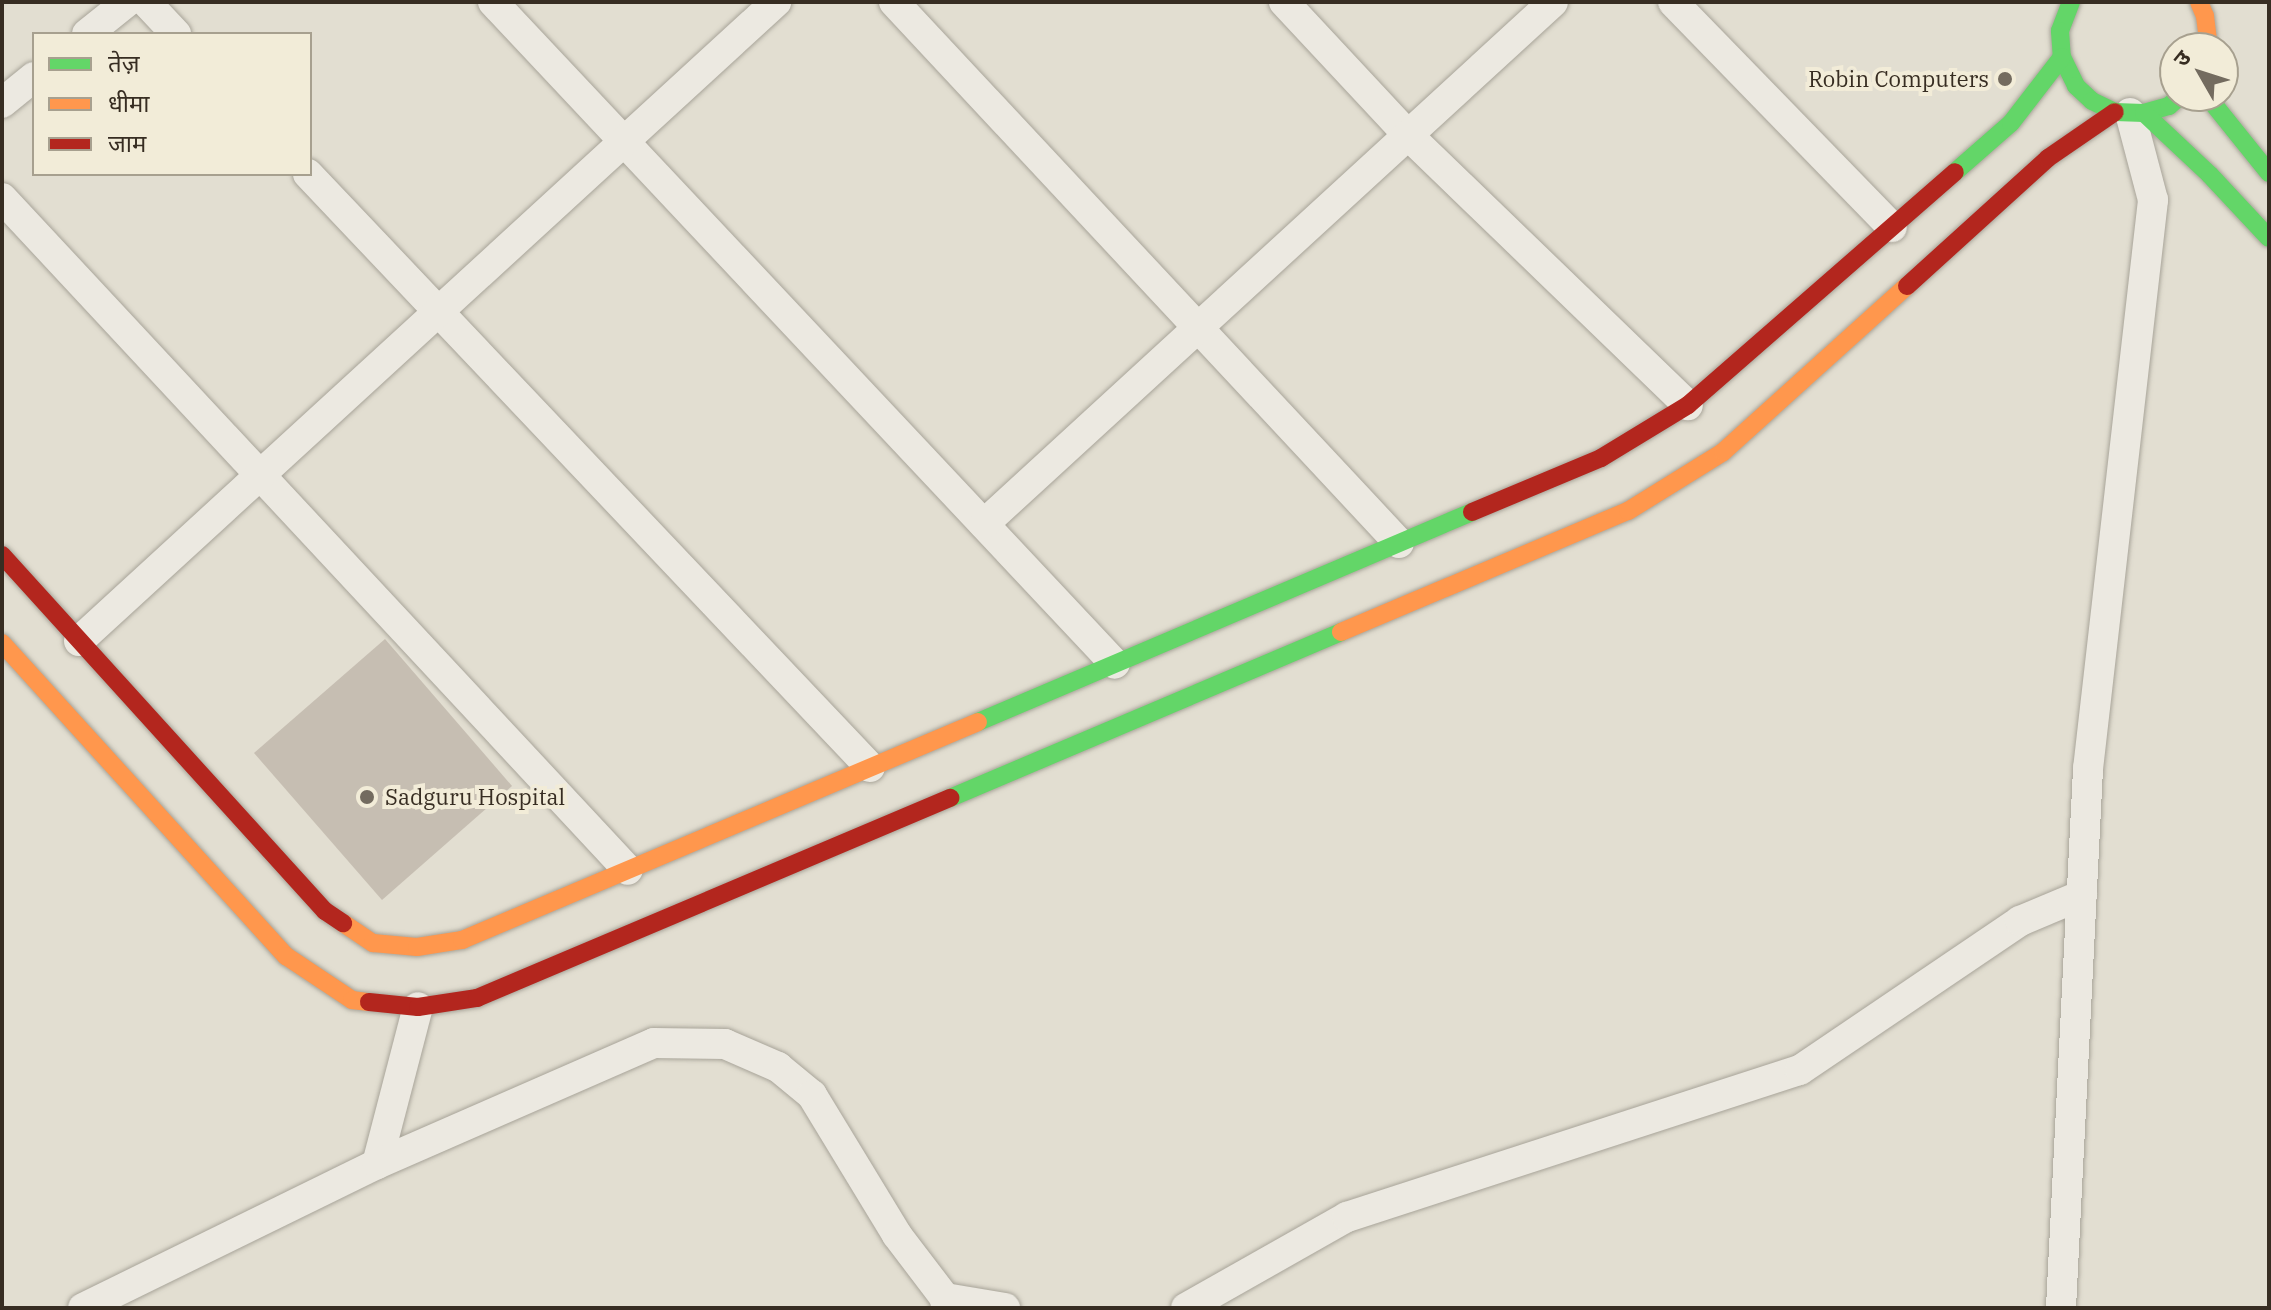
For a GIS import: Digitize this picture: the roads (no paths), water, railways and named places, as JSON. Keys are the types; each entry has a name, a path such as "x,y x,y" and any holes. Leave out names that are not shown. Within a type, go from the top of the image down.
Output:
{"main road":[{"path":"2071,2 2060,31 2062,57 2076,86 2092,101 2130,113 2210,175 2269,238"},
{"path":"2207,7 2208,32"},
{"path":"2,555 325,911 373,943 417,954 462,940 1115,664 1402,550 1601,458 1688,405 2011,123 2062,57"},
{"path":"2,643 286,956 352,1000 477,998 1422,590 1628,511 1723,452 2048,158 2130,113 2159,108"},
{"path":"2220,112 2269,173"}],"street":[{"path":"90,32 127,2"},
{"path":"146,2 174,32"},
{"path":"493,2 1115,664"},
{"path":"79,641 776,2"},
{"path":"894,2 1402,550"},
{"path":"1284,2 1408,135 1688,405"},
{"path":"984,524 1553,2"},
{"path":"1673,2 1892,227"},
{"path":"2,103 32,79"},
{"path":"2061,1308 2088,769 2153,200 2130,113"},
{"path":"310,176 870,767"},
{"path":"2,198 628,870"},
{"path":"1186,1308 1347,1217 1800,1070 2020,921 2082,895"},
{"path":"377,1164 418,1000"},
{"path":"83,1308 377,1164 654,1043 725,1044 778,1067 812,1095 897,1235 945,1303 1005,1308"}],"place":[{"name":"Robin Computers","path":"2005,79"},
{"name":"Sadguru Hospital","path":"367,797"}]}
